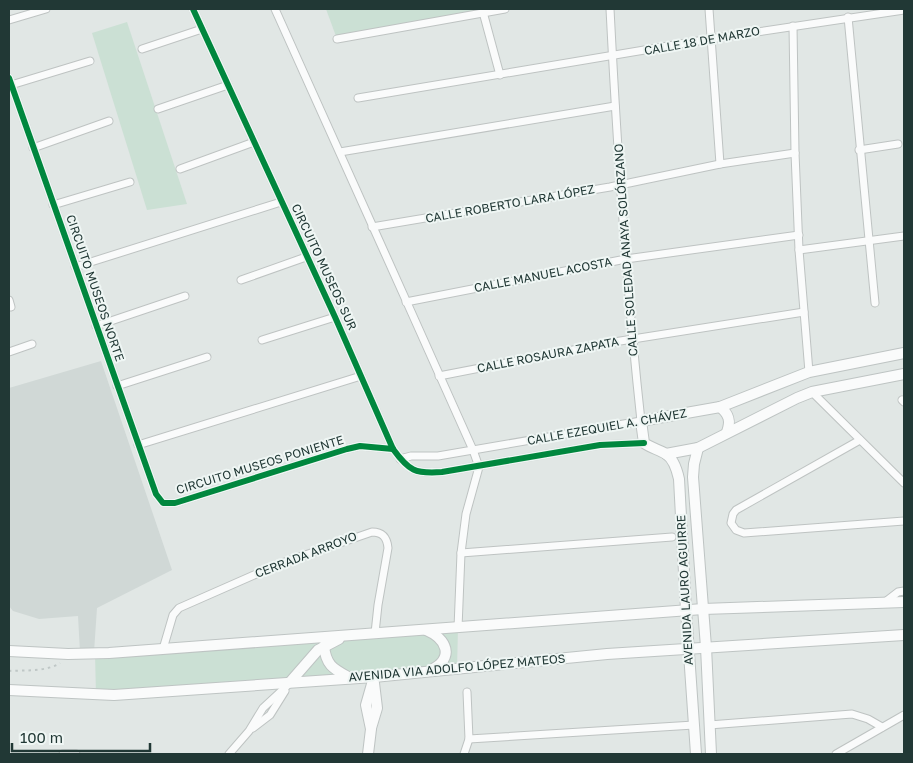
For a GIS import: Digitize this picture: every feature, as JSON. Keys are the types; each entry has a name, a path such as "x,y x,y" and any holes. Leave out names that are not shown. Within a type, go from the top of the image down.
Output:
{"main road":[{"name":"CALLE EZEQUIEL A. CHÁVEZ","path":"641,421 720,407 809,372 904,353"},
{"path":"644,443 666,454 698,448 727,432 812,392 904,374"},
{"path":"720,407 726,411 729,418 730,425 727,432"},
{"name":"CALLE SOLEDAD ANAYA SOLÓRZANO","path":"641,421 644,443"},
{"name":"AVENIDA LAURO AGUIRRE","path":"698,448 694,464 694,478 706,647 711,754"},
{"name":"AVENIDA LAURO AGUIRRE","path":"666,454 676,467 679,479 694,725 693,753"},
{"path":"9,651 68,654 163,650 686,610 904,602"},
{"path":"425,672 439,666 444,660 446,652 440,639 426,630"},
{"name":"AVENIDA VIA ADOLFO LÓPEZ MATEOS","path":"9,690 114,695 374,677 540,660 688,648 904,635"},
{"path":"291,682 318,650 347,636"},
{"path":"324,646 326,661 333,668 350,678"},
{"path":"368,754 371,729 366,705 374,677"}],"street":[{"path":"9,20 43,9"},
{"name":"CIRCUITO MUSEOS SUR","path":"193,9 335,317 393,449 411,469 425,473 478,467"},
{"path":"275,9 473,450 478,467 466,514 461,553 458,628"},
{"path":"337,39 505,9"},
{"name":"CALLE SOLEDAD ANAYA SOLÓRZANO","path":"610,9 632,339 641,421"},
{"path":"709,9 720,164"},
{"name":"CALLE 18 DE MARZO","path":"358,98 710,39 904,9"},
{"path":"482,12 500,75"},
{"path":"848,18 875,303"},
{"path":"793,26 794,153 799,250 809,372"},
{"path":"142,49 202,28"},
{"path":"10,82 90,61"},
{"name":"CIRCUITO MUSEOS NORTE","path":"10,82 138,445 156,494 163,503"},
{"path":"158,109 228,84"},
{"path":"340,152 615,106"},
{"path":"33,148 109,121"},
{"path":"180,168 254,142"},
{"path":"860,150 898,144"},
{"name":"CALLE ROBERTO LARA LÓPEZ","path":"372,227 621,185 720,164 794,153"},
{"path":"53,205 130,182"},
{"path":"76,267 282,202"},
{"name":"CALLE MANUEL ACOSTA","path":"406,302 626,259 799,235"},
{"path":"799,250 904,236"},
{"path":"241,280 306,257"},
{"path":"96,326 185,296"},
{"name":"CALLE ROSAURA ZAPATA","path":"439,376 632,339 804,312"},
{"path":"262,340 335,317"},
{"path":"9,352 32,344"},
{"path":"117,386 207,357"},
{"path":"138,445 361,376"},
{"path":"812,392 904,483"},
{"name":"CALLE EZEQUIEL A. CHÁVEZ","path":"400,459 411,456 438,456 641,421"},
{"path":"860,440 736,510 731,522 736,530 744,533 904,521"},
{"name":"CALLE EZEQUIEL A. CHÁVEZ","path":"478,467 600,446 644,443"},
{"name":"CIRCUITO MUSEOS PONIENTE","path":"163,503 175,503 347,448 360,446 393,449"},
{"name":"CERRADA ARROYO","path":"163,650 173,615 179,608 279,564 372,532 379,532 384,535 388,548 375,633"},
{"path":"461,553 672,537"},
{"path":"885,602 898,592 904,592"},
{"path":"228,754 249,731 263,708 291,682"},
{"path":"464,754 469,739 467,692"},
{"path":"709,725 852,714 868,719 882,727"},
{"path":"836,754 904,715"},
{"path":"469,739 694,725"},
{"path":"63,754 76,754"}],"path":[{"path":"9,671 54,667 61,663 68,654"}],"shaded area":[{"path":"101,361 172,570 97,608 94,652 80,652 78,616 39,619 13,611 9,606 9,388"}],"green space":[{"path":"326,9 505,9 337,39"},
{"path":"127,22 187,204 147,210 92,33"},
{"path":"458,628 457,669 96,695 95,653"}],"cycle path":[{"path":"193,9 335,317 393,449 408,466 419,471 442,472 600,445 644,443"},
{"path":"9,78 156,494 163,503 175,503 347,449 360,446 393,449"}]}
